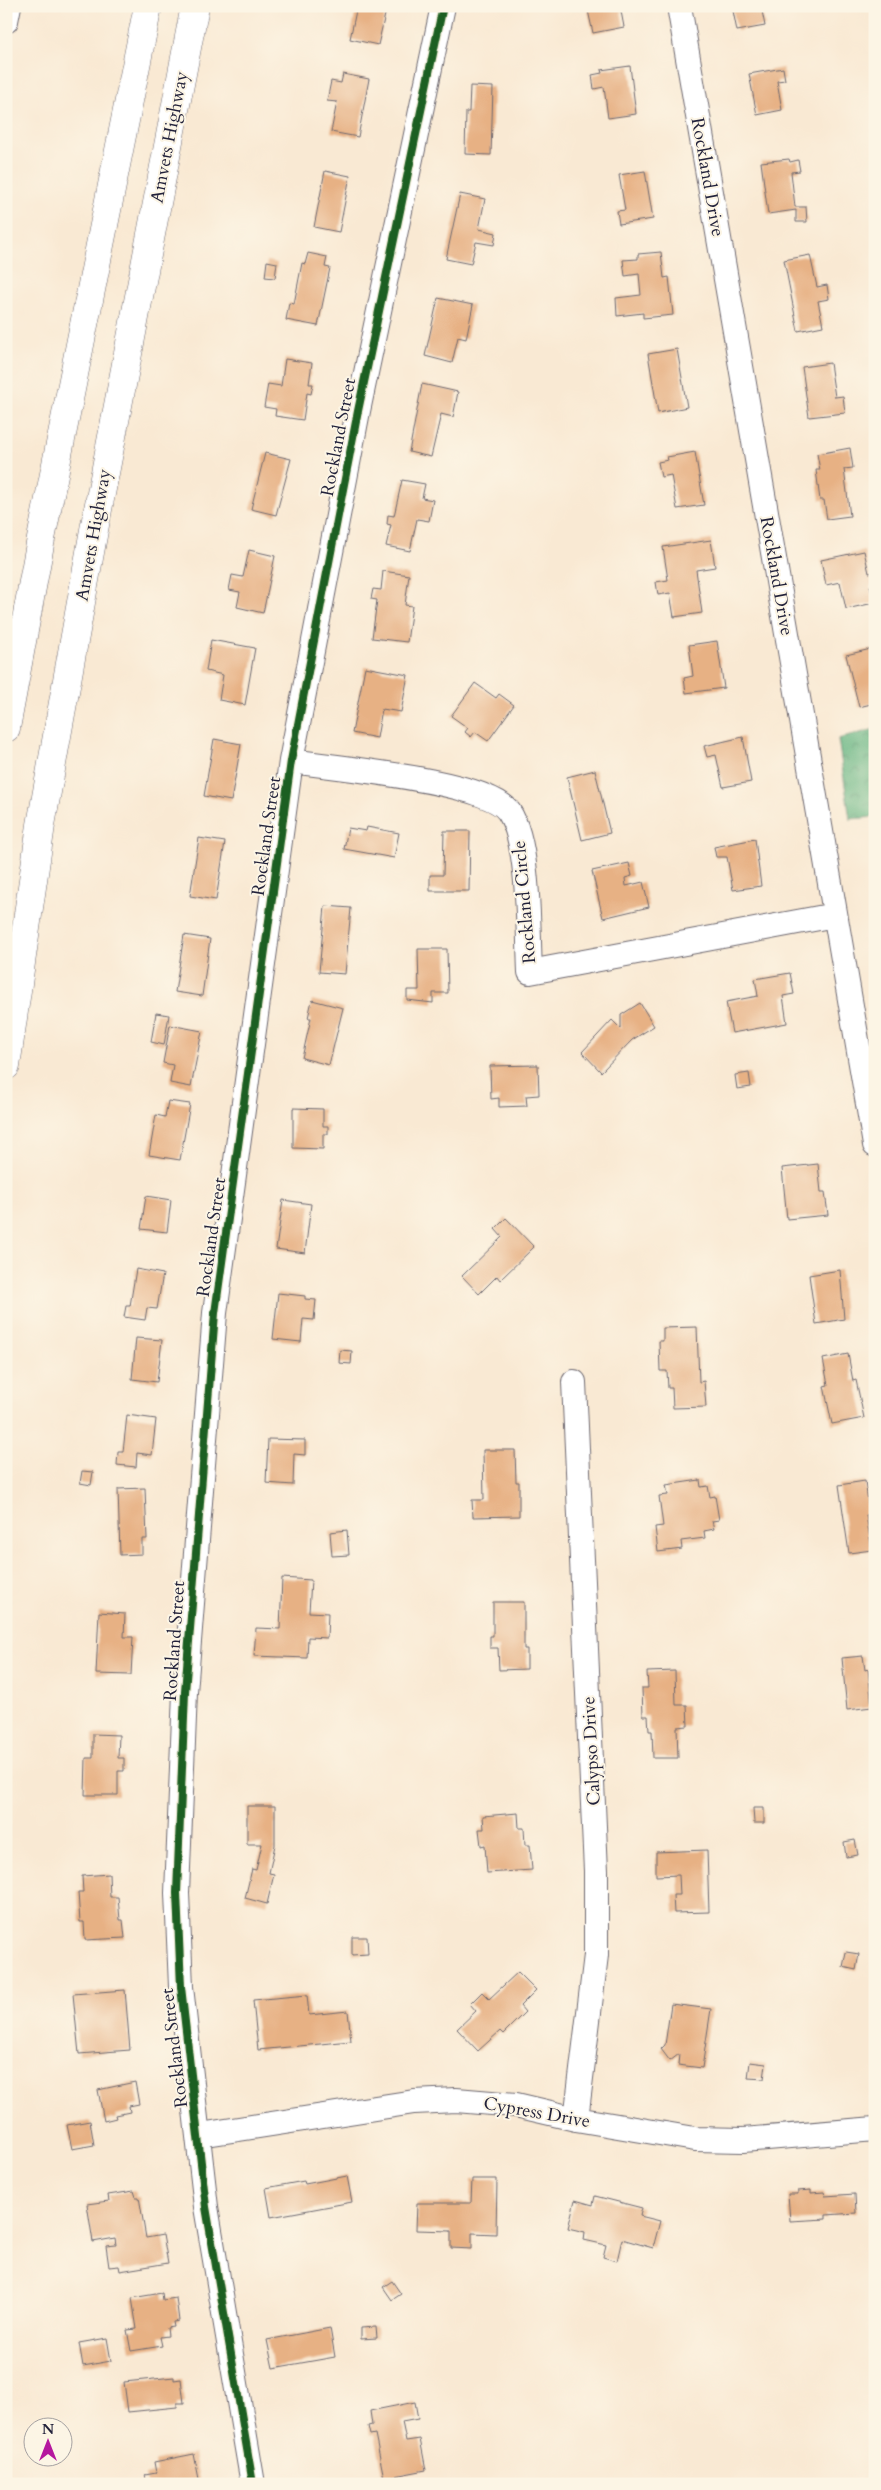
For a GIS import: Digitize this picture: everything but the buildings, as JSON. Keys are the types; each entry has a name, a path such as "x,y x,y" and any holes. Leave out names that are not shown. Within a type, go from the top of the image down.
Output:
{"highway":[{"path":"6,728 40,544 148,6"},
{"name":"Amvets Highway","path":"6,1066 42,816 97,511 196,6"}],"street":[{"path":"6,21 9,6"},
{"name":"Rockland Street","path":"253,2484 206,2207 200,2135 181,1987 177,1893 185,1692 215,1313 291,761 358,411 443,6"},
{"name":"Rockland Drive","path":"679,6 875,1145"},
{"name":"Rockland Circle","path":"291,761 451,785 495,799 509,810 517,827 523,855 530,972 835,915"},
{"name":"Calypso Drive","path":"574,1382 596,1871 596,1955 576,2119"},
{"name":"Cypress Drive","path":"200,2135 414,2102 447,2100 516,2105 576,2119 695,2139 743,2140 875,2130"}],"green space":[{"path":"875,729 875,817 850,819 838,739"}],"cycle path":[{"path":"253,2484 206,2207 181,1987 177,1893 185,1692 215,1313 291,761 358,411 443,6"}]}
